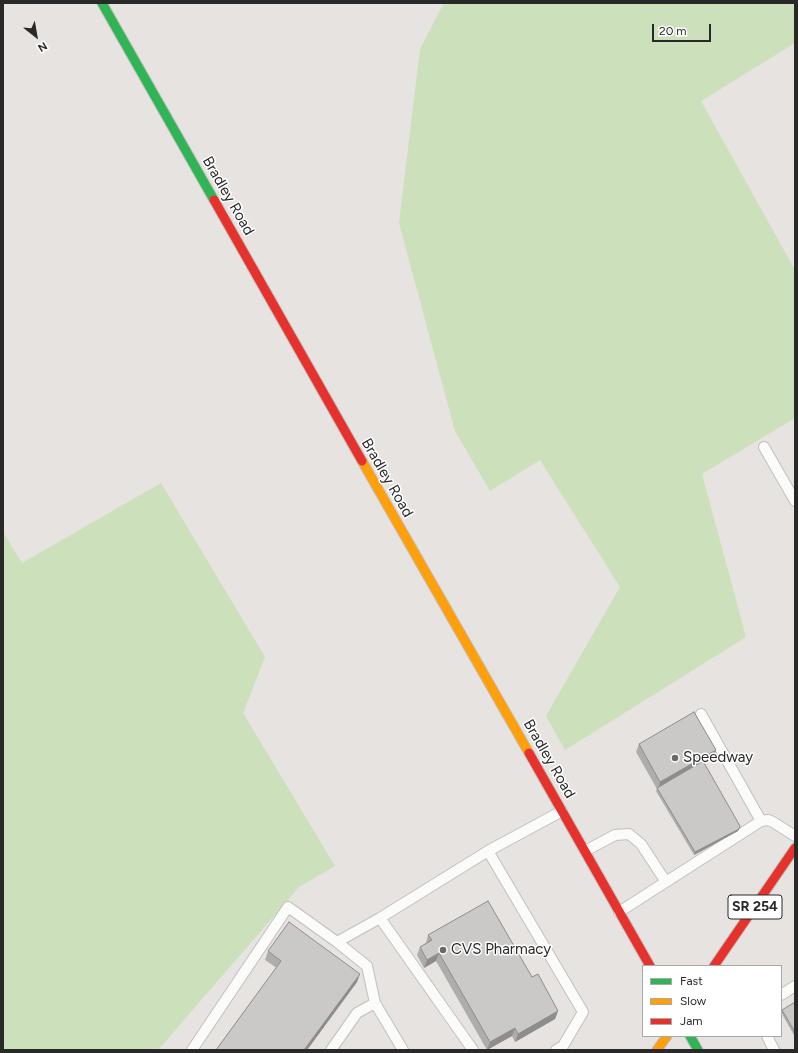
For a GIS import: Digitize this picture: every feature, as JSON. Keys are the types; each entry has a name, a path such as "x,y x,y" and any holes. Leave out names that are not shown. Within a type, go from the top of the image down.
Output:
{"street":[{"name":"Bradley Road","path":"102,3 649,965"},
{"name":"SR 254","path":"715,965 795,848"},
{"path":"657,1050 666,1037"},
{"path":"691,1037 698,1050"}],"lane":[{"path":"764,447 795,501"},
{"path":"701,714 761,821"},
{"path":"337,942 380,918 488,851 562,811"},
{"path":"620,912 761,821 768,820 773,822 795,836"},
{"path":"585,851 614,835 629,834 641,844 666,882"},
{"path":"488,851 583,1012 563,1046 556,1050"},
{"path":"192,1050 288,907 337,942 367,966 375,1003 402,1050"},
{"path":"380,918 473,1050"},
{"path":"782,994 795,986"},
{"path":"331,1050 357,1013 375,1003"},
{"path":"767,1037 774,1050"}],"green space":[{"path":"444,3 795,3 795,43 701,101 795,270 795,418 702,474 746,637 565,750 546,716 620,587 540,460 490,491 455,431 399,223 420,49"},
{"path":"161,483 265,657 243,713 335,866 299,887 158,1050 3,1050 3,532 22,563"}],"building":[{"path":"694,712 716,750 660,782 639,744"},
{"path":"703,761 740,826 739,829 695,852 657,788"},
{"name":"CVS Pharmacy","path":"488,901 532,977 538,974 558,1011 518,1034 515,1028 490,1042 439,953 427,960 420,947 432,940 428,935"},
{"path":"289,922 360,974 304,1050 216,1050 281,961 268,951"},
{"path":"795,1002 795,1032 782,1010"}],"traffic: fast":[{"path":"102,3 214,200"},
{"path":"691,1037 698,1050"}],"traffic: slow":[{"path":"362,461 529,753"},
{"path":"657,1050 666,1037"}],"traffic: jam":[{"path":"214,200 362,461"},
{"path":"529,753 649,965"},
{"path":"715,965 795,848"}],"place":[{"name":"Speedway","path":"675,758"},
{"name":"CVS Pharmacy","path":"443,950"}]}
